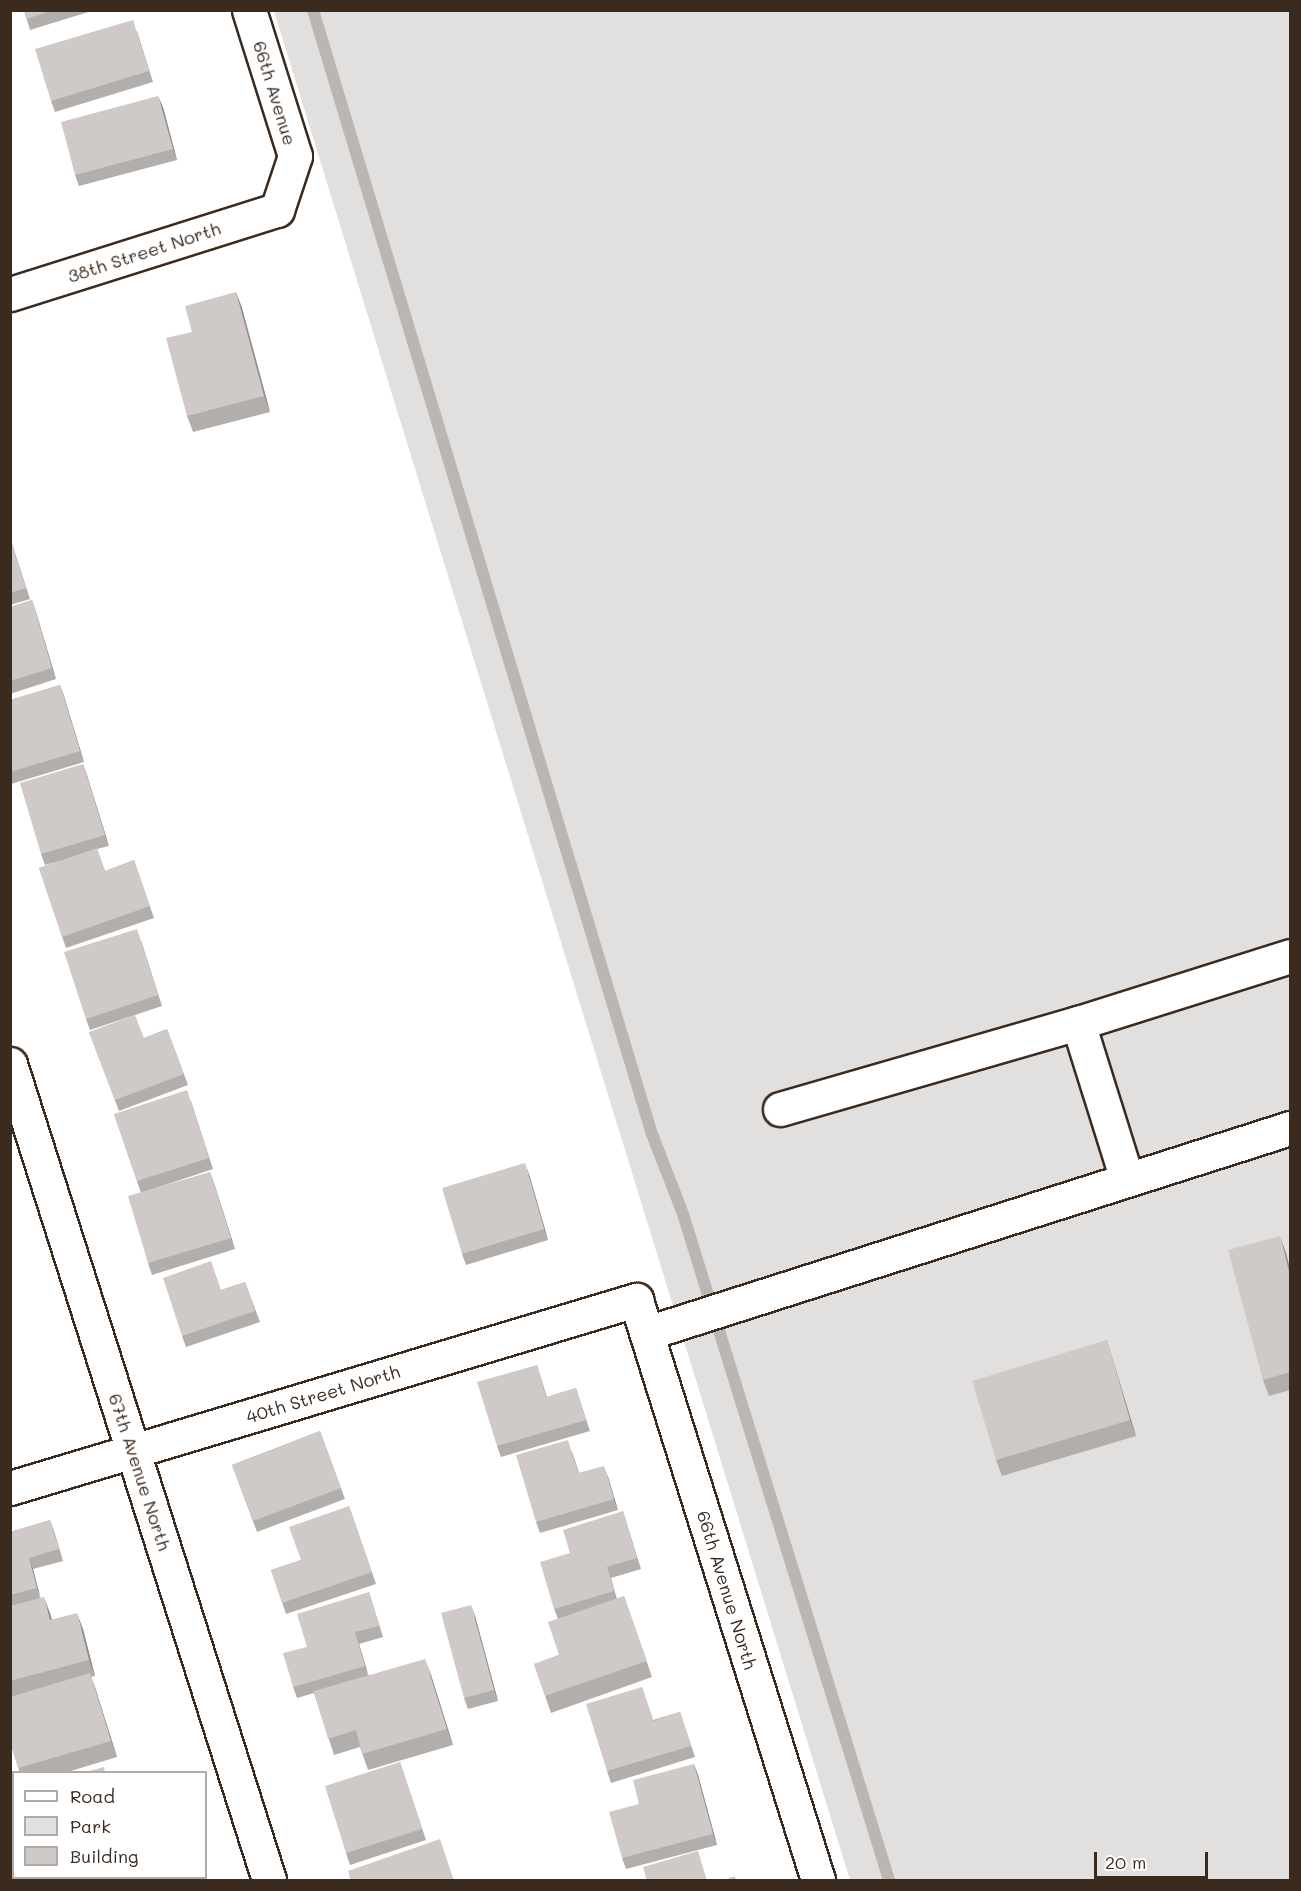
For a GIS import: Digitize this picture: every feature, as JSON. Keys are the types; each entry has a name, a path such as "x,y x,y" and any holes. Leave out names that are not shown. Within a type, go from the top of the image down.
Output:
{"street":[{"name":"66th Avenue","path":"249,10 295,156 277,210"},
{"name":"38th Street North","path":"10,294 277,210"},
{"path":"780,1109 1078,1023 1290,956"},
{"path":"1078,1023 1127,1179"},
{"name":"67th Avenue North","path":"10,1064 269,1881"},
{"path":"646,1333 1290,1128"},
{"name":"40th Street North","path":"10,1488 636,1300"},
{"name":"66th Avenue North","path":"636,1300 818,1881"}],"green space":[{"path":"274,11 1290,11 1290,1880 850,1880"}],"building":[{"path":"24,10 54,10 26,19"},
{"path":"133,20 149,71 51,101 35,49"},
{"path":"158,96 173,149 75,175 61,122"},
{"path":"236,292 264,396 187,416 166,338 192,332 185,306"},
{"path":"10,539 26,588 10,593"},
{"path":"32,600 52,668 10,681 10,607"},
{"path":"60,685 80,751 10,772 10,700"},
{"path":"83,764 105,835 41,854 20,783"},
{"path":"97,848 105,871 134,860 150,906 62,937 39,868"},
{"path":"137,929 158,995 86,1019 64,952"},
{"path":"135,1015 144,1038 167,1029 184,1074 115,1100 89,1032"},
{"path":"187,1090 209,1158 137,1181 114,1114"},
{"path":"525,1163 544,1229 462,1254 442,1188"},
{"path":"210,1172 231,1238 148,1263 128,1196"},
{"path":"1280,1236 1290,1275 1290,1372 1263,1380 1228,1250"},
{"path":"211,1261 221,1290 245,1282 255,1311 182,1336 163,1278"},
{"path":"1107,1340 1130,1420 996,1460 972,1381"},
{"path":"537,1365 546,1397 576,1388 586,1420 497,1446 477,1382"},
{"path":"320,1431 341,1488 253,1521 232,1465"},
{"path":"568,1440 578,1473 604,1466 614,1499 536,1522 516,1455"},
{"path":"349,1506 372,1572 282,1603 271,1570 301,1560 289,1527"},
{"path":"623,1511 637,1558 607,1567 614,1591 554,1609 540,1562 570,1553 563,1530"},
{"path":"50,1520 59,1549 29,1558 37,1588 10,1595 10,1532"},
{"path":"369,1592 379,1626 355,1632 365,1666 293,1687 283,1653 307,1647 297,1614"},
{"path":"624,1596 647,1661 545,1696 534,1664 559,1655 548,1622"},
{"path":"44,1597 50,1620 77,1613 89,1660 10,1681 10,1606"},
{"path":"471,1605 494,1690 464,1698 441,1613"},
{"path":"425,1659 447,1729 362,1754 356,1730 328,1739 314,1691"},
{"path":"90,1673 111,1741 18,1768 10,1742 10,1697"},
{"path":"642,1687 653,1721 680,1712 691,1746 607,1771 586,1704"},
{"path":"400,1762 422,1829 346,1853 325,1786"},
{"path":"694,1764 713,1834 622,1858 609,1812 639,1804 633,1780"},
{"path":"104,1767 105,1771 89,1771"},
{"path":"440,1839 454,1881 351,1881 348,1871"},
{"path":"698,1851 707,1881 647,1881 643,1867"},
{"path":"735,1876 736,1881 721,1881"},
{"path":"56,1879 158,1879 159,1881 57,1881"}],"waterway":[{"path":"313,10 652,1134 683,1214 889,1880"}]}
